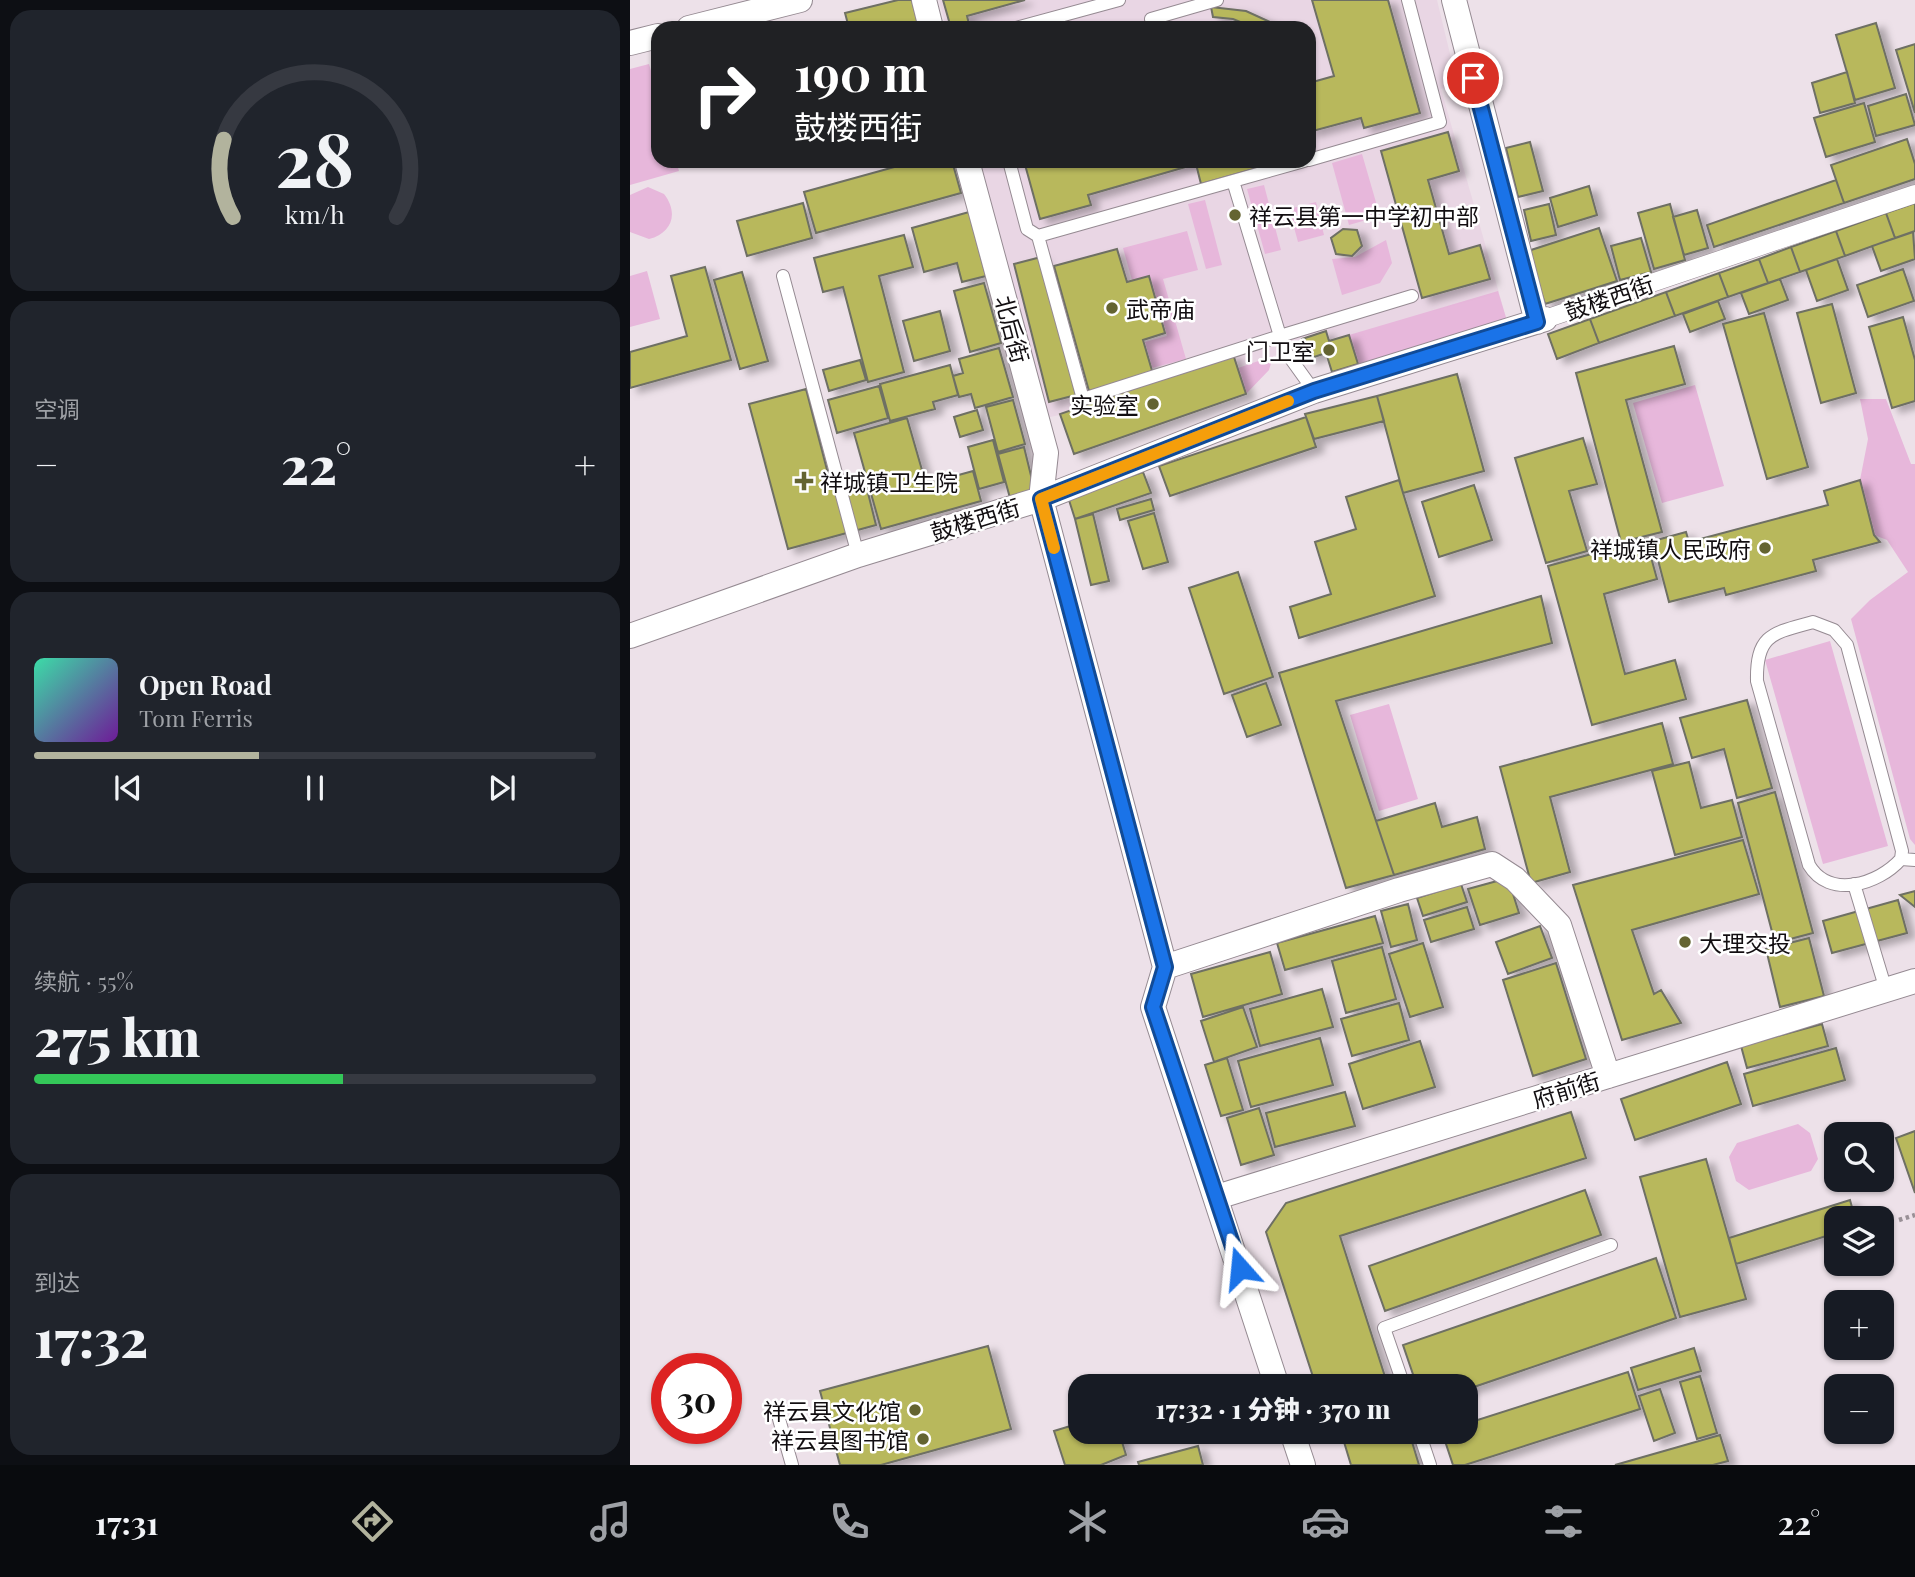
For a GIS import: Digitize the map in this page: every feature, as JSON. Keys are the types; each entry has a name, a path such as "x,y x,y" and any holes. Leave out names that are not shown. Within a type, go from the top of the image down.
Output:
{"street":[{"path":"717,21 800,0"},
{"path":"924,0 929,21"},
{"path":"1454,0 1541,321"},
{"path":"630,43 651,38"},
{"name":"北后街","path":"969,168 1046,453 1041,499"},
{"name":"鼓楼西街","path":"630,636 858,555 1041,499 1314,391 1541,321 1915,194"},
{"path":"1041,499 1165,967 1153,1007 1273,1374"},
{"path":"1165,967 1399,890 1492,864 1516,879 1559,925 1608,1076"},
{"name":"府前街","path":"1217,1197 1915,981"},
{"path":"1296,1444 1303,1465"}],"lane":[{"path":"1042,21 1119,0"},
{"path":"1151,19 1217,0"},
{"path":"1316,157 1440,122 1408,0"},
{"path":"1011,168 1027,229 1038,236 1083,399 1412,296"},
{"path":"1038,236 1279,168"},
{"path":"1233,181 1286,352 1314,391"},
{"path":"783,276 858,555"},
{"path":"1901,859 1900,840 1847,645 1834,630 1812,622 1772,633 1761,646 1756,661 1756,681 1809,865 1824,882 1839,886 1883,875 1901,859 1915,860"},
{"path":"1854,884 1886,990"},
{"path":"1400,1374 1384,1328 1611,1245"},
{"path":"779,1419 792,1465"},
{"path":"1423,1444 1430,1465"}],"path":[{"path":"1899,1220 1915,1215"}],"shaded area":[{"name":"祥云县第一中学初中部","path":"939,0 1437,0 1457,83 1441,89 1507,321 1332,372 1326,354 1308,359 1304,346 1238,368 1246,394 1074,454 1060,415 1045,418 982,168 1316,168 1316,21 944,21"},
{"path":"649,64 651,71 651,168 678,168 679,171 630,185 630,69"},
{"path":"1362,154 1380,216 1349,225 1332,163"},
{"path":"1264,185 1281,250 1265,254 1247,189"},
{"path":"648,187 664,194 669,201 672,215 668,227 649,239 630,232 630,195"},
{"path":"1205,200 1222,265 1206,269 1188,204"},
{"path":"1316,202 1324,235 1298,242 1289,209"},
{"path":"1187,231 1198,270 1163,279 1186,359 1152,368 1145,342 1167,336 1150,276 1132,280 1123,248"},
{"path":"1386,240 1392,263 1380,283 1342,295 1332,259 1355,257"},
{"path":"647,271 660,319 630,327 630,276"},
{"path":"1498,291 1507,321 1358,364 1349,335"},
{"path":"1273,356 1269,370 1246,394 1238,368"},
{"path":"1695,385 1724,486 1662,503 1633,403"},
{"path":"1860,399 1886,399 1911,464 1915,464 1915,845 1910,839 1851,619 1870,600 1908,572 1887,540 1874,535 1860,480 1868,439"},
{"path":"1830,641 1888,846 1823,864 1765,660"},
{"path":"1389,704 1418,799 1379,811 1350,715"},
{"path":"1798,1124 1810,1133 1818,1159 1811,1171 1749,1190 1736,1181 1729,1157 1737,1143"}],"building":[{"path":"898,0 912,0 917,21 847,21 845,13"},
{"path":"943,0 1025,0 967,16 968,21 949,21"},
{"path":"1312,0 1388,0 1420,113 1364,128 1361,118 1316,130 1316,81 1334,76"},
{"path":"1211,7 1246,11 1268,21 1238,21 1213,17"},
{"path":"1876,23 1895,88 1855,100 1836,35"},
{"path":"1915,44 1915,113 1896,50"},
{"path":"1847,72 1855,103 1820,113 1812,83"},
{"path":"1906,94 1915,125 1876,136 1868,106"},
{"path":"1864,103 1875,142 1826,157 1814,118"},
{"path":"1448,132 1459,171 1428,180 1449,254 1480,245 1490,279 1422,298 1381,151"},
{"path":"1907,139 1915,164 1915,179 1844,203 1831,165"},
{"path":"1530,142 1543,191 1518,197 1506,148"},
{"path":"891,168 954,168 961,193 816,233 804,192"},
{"path":"1026,168 1182,168 1088,195 1091,205 1040,219"},
{"path":"1197,168 1257,168 1201,184"},
{"path":"1836,180 1844,203 1714,247 1707,225"},
{"path":"1589,186 1597,215 1558,227 1550,198"},
{"path":"803,203 812,238 747,256 737,221"},
{"path":"1915,203 1915,231 1895,238 1886,213"},
{"path":"1549,204 1556,235 1531,241 1524,210"},
{"path":"1670,204 1685,260 1654,269 1638,213"},
{"path":"1697,210 1708,248 1684,255 1673,217"},
{"path":"969,212 986,276 962,282 957,263 924,272 912,228"},
{"path":"1886,213 1895,238 1845,256 1836,231"},
{"path":"1599,228 1617,281 1545,304 1528,251"},
{"path":"1343,229 1357,230 1362,246 1352,256 1336,254 1331,238"},
{"path":"1836,231 1845,256 1800,272 1791,247"},
{"path":"1913,232 1915,259 1881,271 1872,246"},
{"path":"904,235 913,267 879,276 904,372 868,382 843,287 823,292 814,258"},
{"path":"1641,238 1651,272 1620,280 1611,246"},
{"path":"1791,247 1800,272 1768,283 1759,259"},
{"name":"武帝庙","path":"1117,249 1127,282 1149,276 1165,333 1143,340 1153,374 1089,391 1054,266"},
{"path":"1041,257 1076,395 1049,402 1014,264"},
{"path":"1759,259 1768,283 1728,297 1719,273"},
{"path":"1837,259 1848,290 1817,301 1806,270"},
{"path":"705,267 731,360 630,388 630,352 687,336 671,276"},
{"path":"1903,269 1914,301 1868,317 1857,285"},
{"path":"742,272 768,361 740,369 714,280"},
{"path":"1719,273 1728,297 1675,316 1666,292"},
{"path":"1780,279 1788,300 1749,314 1741,293"},
{"path":"984,283 1001,343 970,352 954,291"},
{"path":"1666,292 1675,316 1599,343 1590,319"},
{"path":"1718,301 1725,319 1690,332 1683,314"},
{"path":"1832,304 1856,393 1821,403 1797,313"},
{"path":"940,311 950,351 914,361 903,321"},
{"path":"1764,313 1808,467 1767,479 1723,324"},
{"path":"1903,317 1915,360 1915,401 1892,408 1869,327"},
{"path":"1590,319 1599,343 1557,359 1548,334"},
{"name":"门卫室","path":"1326,331 1329,341 1349,335 1358,364 1332,372 1326,353 1308,359 1302,339"},
{"path":"1674,346 1685,384 1626,400 1662,532 1621,542 1576,373"},
{"path":"999,348 1013,397 975,408 971,394 959,397 953,376 963,373 959,359"},
{"name":"实验室","path":"1233,354 1246,394 1074,454 1060,414"},
{"path":"860,360 866,380 829,391 823,370"},
{"path":"950,365 958,395 933,402 935,409 890,421 880,384"},
{"path":"1457,374 1484,471 1403,493 1377,396"},
{"path":"879,386 888,418 837,433 828,400"},
{"path":"806,389 832,489 865,481 876,525 788,549 749,404"},
{"path":"1377,396 1384,421 1314,439 1305,414"},
{"path":"1013,400 1025,444 998,452 986,407"},
{"path":"977,410 983,430 960,437 954,417"},
{"path":"1306,417 1316,447 1170,496 1159,466"},
{"path":"907,418 926,484 973,471 981,501 881,529 854,433"},
{"path":"1583,438 1597,484 1569,491 1587,551 1546,563 1515,458"},
{"path":"993,440 1004,482 979,489 968,447"},
{"path":"1024,447 1035,492 1010,498 998,454"},
{"path":"1143,472 1151,493 1075,519 1068,497"},
{"path":"1399,480 1435,596 1299,638 1290,607 1331,594 1315,542 1356,529 1346,497"},
{"path":"1860,480 1874,535 1880,542 1813,560 1816,571 1726,595 1724,588 1669,602 1653,541 1686,532 1689,542 1828,505 1824,491"},
{"path":"1474,485 1492,540 1439,557 1422,502"},
{"path":"1151,499 1154,510 1120,520 1117,509"},
{"path":"1154,513 1168,562 1143,569 1128,521"},
{"path":"1093,514 1109,581 1091,585 1075,519"},
{"path":"1646,539 1657,579 1604,594 1625,674 1675,660 1686,699 1592,725 1548,566"},
{"path":"1238,572 1273,677 1224,694 1189,588"},
{"path":"1541,596 1552,643 1336,701 1394,875 1346,888 1279,673"},
{"path":"1266,683 1281,725 1247,737 1232,695"},
{"path":"1747,700 1772,788 1737,798 1724,749 1692,758 1680,718"},
{"path":"1662,723 1673,764 1550,797 1570,872 1531,883 1500,767"},
{"path":"1689,762 1701,808 1732,800 1742,837 1675,855 1652,771"},
{"path":"1775,792 1813,933 1775,943 1738,803"},
{"path":"1435,803 1442,827 1477,817 1485,849 1394,875 1376,821"},
{"path":"1743,840 1759,894 1632,930 1654,994 1661,990 1681,1023 1622,1040 1573,885"},
{"path":"1508,878 1519,913 1480,925 1468,889"},
{"path":"1461,884 1467,902 1423,916 1417,898"},
{"path":"1915,891 1915,907 1900,895"},
{"path":"1898,900 1907,933 1832,953 1823,921"},
{"path":"1408,904 1417,940 1391,947 1381,911"},
{"path":"1467,907 1474,929 1431,942 1424,920"},
{"path":"1375,916 1383,943 1285,970 1277,943"},
{"path":"1540,926 1552,958 1508,974 1496,942"},
{"path":"1809,938 1824,996 1780,1007 1766,949"},
{"path":"1423,943 1443,1007 1410,1017 1389,954"},
{"path":"1382,947 1396,999 1346,1013 1332,961"},
{"path":"1270,952 1282,994 1203,1017 1191,974"},
{"path":"1556,963 1586,1059 1533,1076 1503,980"},
{"path":"1322,989 1333,1027 1260,1046 1250,1009"},
{"path":"1399,1003 1409,1040 1352,1056 1341,1019"},
{"path":"1243,1007 1257,1047 1214,1062 1201,1021"},
{"path":"1822,1024 1828,1046 1747,1068 1741,1046"},
{"path":"1320,1038 1333,1085 1251,1107 1238,1061"},
{"path":"1420,1041 1435,1087 1363,1109 1349,1064"},
{"path":"1836,1048 1845,1080 1753,1106 1744,1074"},
{"path":"1227,1058 1243,1110 1221,1116 1205,1065"},
{"path":"1727,1062 1741,1104 1635,1140 1621,1099"},
{"path":"1345,1092 1355,1126 1275,1147 1266,1113"},
{"path":"1259,1108 1274,1155 1241,1165 1227,1118"},
{"path":"1571,1112 1586,1158 1340,1236 1384,1374 1312,1374 1266,1232 1286,1203"},
{"path":"1915,1131 1915,1193 1896,1138"},
{"path":"1706,1159 1746,1299 1680,1317 1640,1177"},
{"path":"1585,1190 1601,1235 1385,1311 1369,1266"},
{"path":"1850,1200 1852,1206 1831,1206"},
{"path":"1824,1208 1824,1237 1736,1264 1729,1238"},
{"path":"1656,1258 1676,1318 1478,1386 1478,1374 1413,1374 1403,1345"},
{"name":"祥云县文化馆","path":"988,1346 1011,1429 881,1465 840,1465 820,1391"},
{"path":"1694,1348 1701,1371 1638,1390 1631,1368"},
{"path":"1628,1372 1640,1409 1465,1465 1453,1465 1446,1444 1478,1444 1478,1420"},
{"path":"1700,1376 1717,1433 1697,1439 1680,1382"},
{"path":"1660,1389 1675,1433 1654,1441 1639,1396"},
{"path":"1068,1427 1068,1444 1123,1444 1126,1455 1101,1465 1065,1465 1054,1431"},
{"path":"1720,1435 1728,1461 1713,1465 1615,1465"},
{"path":"1345,1444 1413,1444 1419,1465 1351,1465"},
{"path":"1198,1446 1203,1465 1139,1465 1138,1462"}],"slow traffic":[{"path":"1054,548 1041,499 1288,401"}],"place":[{"name":"祥云县第一中学初中部","path":"1235,215"},
{"name":"武帝庙","path":"1112,308"},
{"name":"门卫室","path":"1329,350"},
{"name":"实验室","path":"1153,404"},
{"name":"祥城镇卫生院","path":"804,481"},
{"name":"祥城镇人民政府","path":"1765,548"},
{"name":"大理交投","path":"1685,942"},
{"name":"祥云县文化馆","path":"915,1410"},
{"name":"祥云县图书馆","path":"923,1439"}],"route":[{"path":"1240,1268 1153,1007 1165,967 1041,499 1314,391 1537,322 1473,78"}]}
